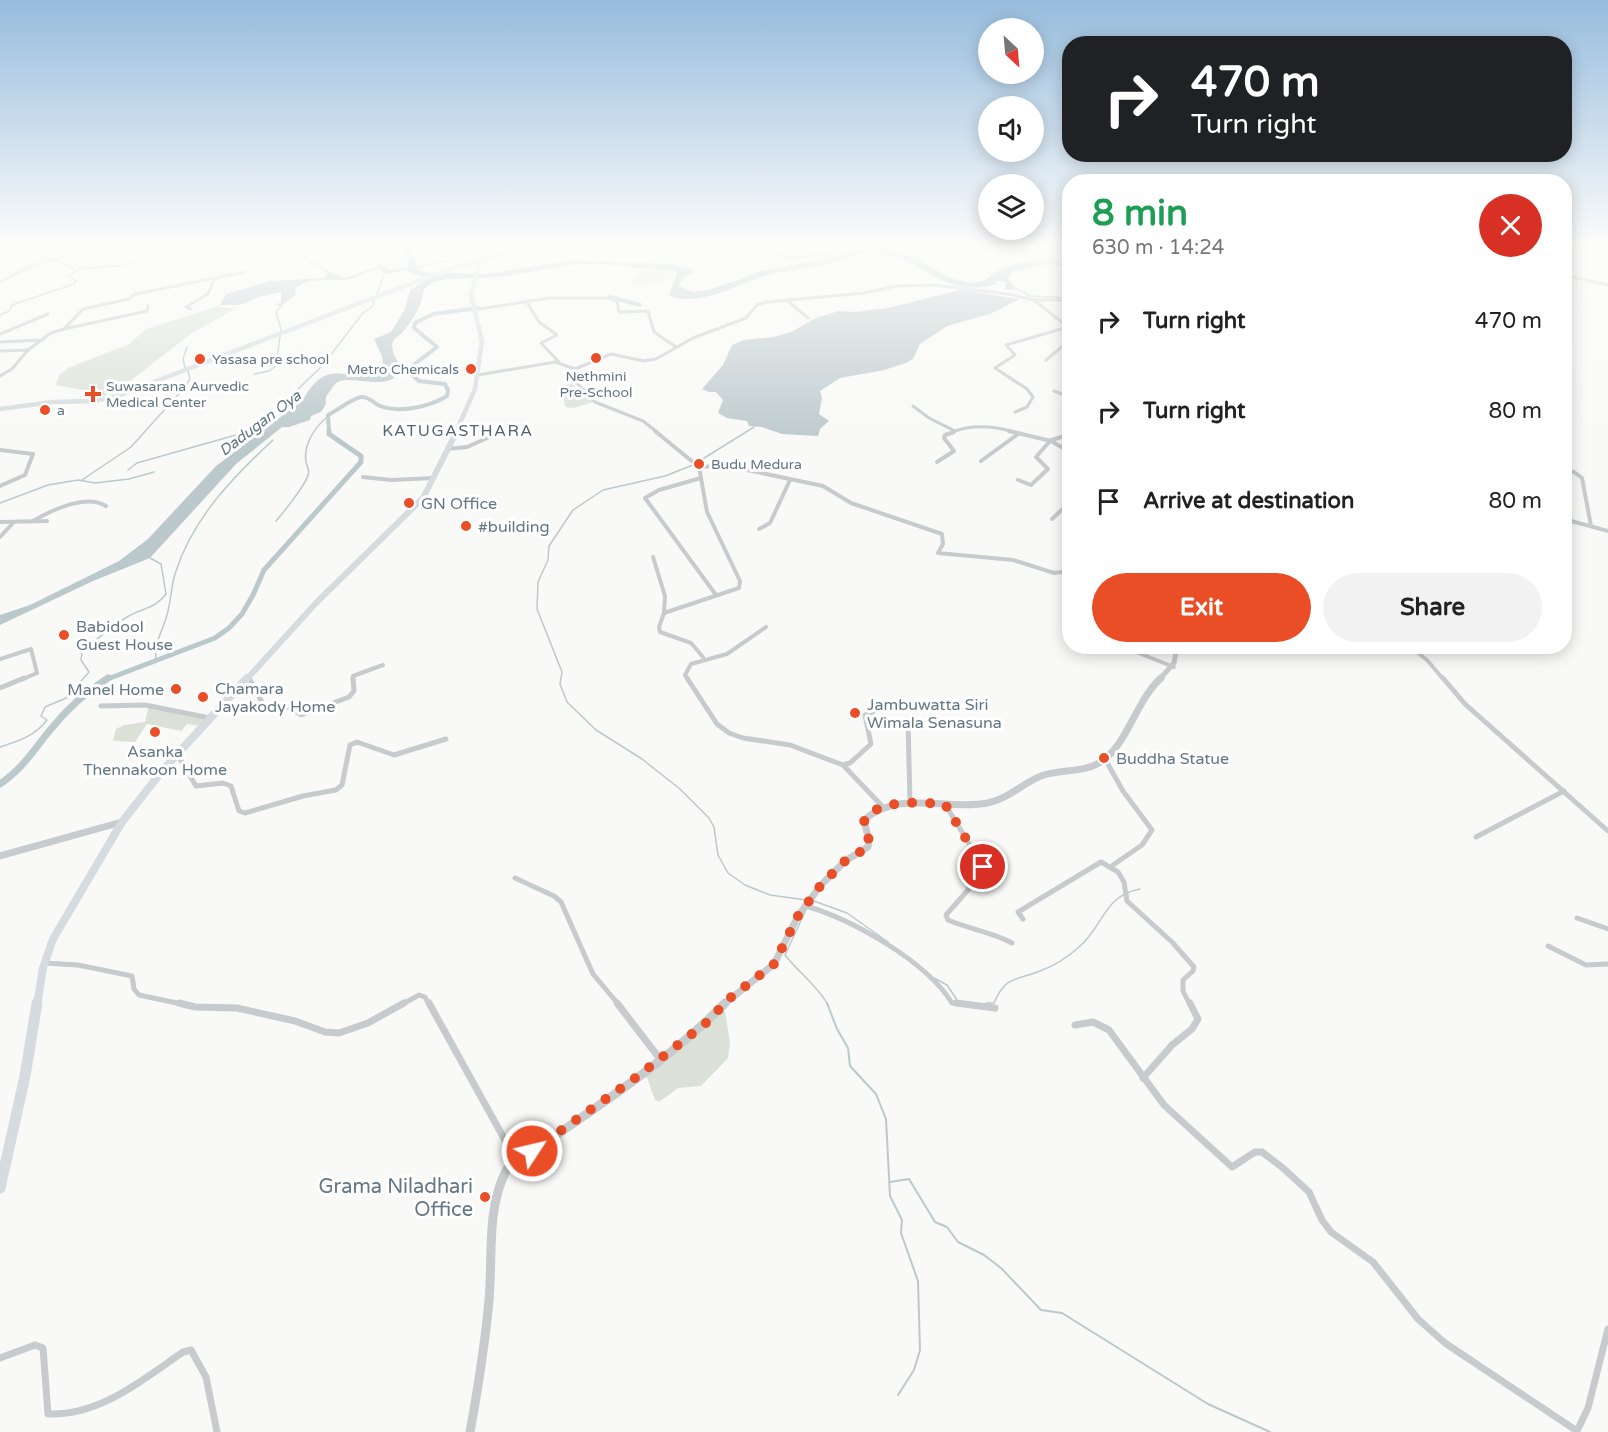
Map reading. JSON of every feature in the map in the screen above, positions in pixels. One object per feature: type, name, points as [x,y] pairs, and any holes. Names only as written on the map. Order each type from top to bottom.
[{"type":"main road","points":[[0,409],[53,402],[105,399],[344,310]]},
{"type":"main road","points":[[0,1188],[25,1076],[44,963],[53,939],[75,898],[122,822],[177,754],[316,603],[423,498],[467,408],[478,375],[482,341],[473,310]]},
{"type":"street","points":[[64,329],[82,310]]},
{"type":"street","points":[[0,376],[12,369],[28,350],[51,333],[147,310]]},
{"type":"street","points":[[532,310],[540,322],[557,335],[541,343],[559,362],[575,369],[611,354],[652,360],[713,329],[746,318],[753,310]]},
{"type":"street","points":[[619,310],[619,312],[648,310],[654,332],[676,347]]},
{"type":"street","points":[[798,310],[808,318]]},
{"type":"street","points":[[1046,310],[1062,322]]},
{"type":"street","points":[[0,334],[48,314]]},
{"type":"street","points":[[1015,412],[1027,407],[1033,398],[1027,389],[994,368],[1015,354],[1006,345],[1062,330]]},
{"type":"street","points":[[0,342],[43,340]]},
{"type":"street","points":[[1046,360],[1062,347]]},
{"type":"street","points":[[0,351],[28,350]]},
{"type":"street","points":[[478,375],[559,362]]},
{"type":"street","points":[[575,369],[572,378],[590,398],[643,421],[699,467],[707,512],[740,581],[739,588],[664,613]]},
{"type":"street","points":[[1054,391],[1062,394]]},
{"type":"street","points":[[913,406],[930,418],[957,431]]},
{"type":"street","points":[[937,462],[954,451],[944,438],[945,435],[967,427],[993,426],[1050,441],[1062,448]]},
{"type":"street","points":[[447,448],[467,447],[503,431]]},
{"type":"street","points":[[981,461],[1017,434]]},
{"type":"street","points":[[1018,480],[1031,485],[1048,469],[1036,457],[1050,441],[1062,437]]},
{"type":"street","points":[[0,450],[33,454],[25,475],[0,486]]},
{"type":"street","points":[[699,467],[719,466],[823,486],[851,502],[942,534],[943,544],[938,553],[1012,560],[1054,573],[1062,572]]},
{"type":"street","points":[[1572,472],[1582,477],[1591,526]]},
{"type":"street","points":[[363,477],[391,480],[434,478]]},
{"type":"street","points":[[701,478],[659,490],[645,498],[716,595]]},
{"type":"street","points":[[759,529],[770,524],[790,480]]},
{"type":"street","points":[[33,521],[62,508],[87,502],[96,501],[106,506]]},
{"type":"street","points":[[1052,519],[1062,510]]},
{"type":"street","points":[[0,522],[47,521]]},
{"type":"street","points":[[1572,521],[1608,531]]},
{"type":"street","points":[[0,537],[14,522]]},
{"type":"street","points":[[653,557],[664,596],[664,613],[659,627],[660,632],[691,643],[703,657]]},
{"type":"street","points":[[766,627],[725,655],[703,657],[688,666],[685,675],[717,724],[729,733],[743,738],[790,744],[843,765],[884,808]]},
{"type":"street","points":[[0,659],[32,649],[37,673],[0,688]]},
{"type":"street","points":[[1141,654],[1174,667]]},
{"type":"street","points":[[470,1432],[489,1300],[497,1196],[502,1175],[660,1059],[706,1023],[730,998],[774,964],[798,916],[832,873],[868,847],[869,841],[864,820],[876,810],[909,802],[990,803],[1048,774],[1072,772],[1106,759],[1150,688],[1174,667],[1177,654]]},
{"type":"street","points":[[1419,654],[1466,704],[1608,831]]},
{"type":"street","points":[[249,678],[264,706],[273,709],[290,707],[301,715],[349,697],[354,691],[352,676],[383,665]]},
{"type":"street","points":[[101,706],[145,705],[210,718]]},
{"type":"street","points":[[843,765],[850,764],[871,744],[865,715],[873,712]]},
{"type":"street","points":[[908,721],[909,802]]},
{"type":"street","points":[[177,754],[196,786],[223,783],[231,786],[239,812],[245,813],[303,796],[336,790],[342,785],[350,745],[353,742],[394,754],[446,739]]},
{"type":"street","points":[[1106,759],[1123,791],[1152,830],[1142,845],[1113,865]]},
{"type":"street","points":[[1476,837],[1564,791]]},
{"type":"street","points":[[945,804],[983,867],[982,874],[946,915],[948,920],[966,928],[997,935],[1012,943]]},
{"type":"street","points":[[0,856],[122,822]]},
{"type":"street","points":[[1023,919],[1018,912],[1075,876],[1101,862],[1113,865],[1127,883],[1127,901],[1172,942],[1194,967],[1193,971],[1183,980],[1183,991],[1198,1019],[1192,1029],[1172,1046],[1143,1078]]},
{"type":"street","points":[[515,878],[554,896],[561,902],[593,974],[660,1059]]},
{"type":"street","points":[[806,906],[836,914],[870,933],[943,987],[952,1003],[995,1008]]},
{"type":"street","points":[[1577,918],[1608,929]]},
{"type":"street","points":[[1548,946],[1586,965],[1608,964]]},
{"type":"street","points":[[44,963],[60,962],[106,969],[132,976],[134,989],[139,995],[195,1007],[237,1008],[295,1021],[325,1032],[350,1031],[419,995],[426,998],[517,1162]]},
{"type":"street","points":[[1076,1025],[1090,1020],[1099,1022],[1109,1030],[1164,1105],[1232,1167],[1255,1152],[1262,1152],[1283,1168],[1309,1192],[1322,1220],[1331,1232],[1373,1262],[1425,1325],[1445,1343],[1577,1431],[1586,1418],[1599,1352],[1608,1329]]},
{"type":"street","points":[[0,1358],[35,1345],[44,1348],[46,1407],[48,1414],[57,1416],[92,1407],[116,1397],[183,1352],[191,1350],[197,1356],[208,1386],[217,1432]]},
{"type":"shaded area","points":[[206,310],[234,310],[192,333],[129,382],[114,387],[109,394],[100,396],[99,389],[83,390],[56,385],[59,375],[68,368],[129,344],[146,329]]},
{"type":"shaded area","points":[[404,310],[418,310],[403,332],[393,342],[392,347],[396,359],[400,363],[394,378],[379,382],[346,380],[335,384],[321,412],[311,416],[310,420],[282,427],[236,464],[150,558],[93,581],[0,625],[0,615],[30,605],[119,561],[148,539],[216,466],[303,400],[322,377],[331,374],[372,376],[384,372],[382,356],[374,339],[391,332]]},
{"type":"shaded area","points":[[872,310],[998,310],[947,326],[920,344],[913,359],[906,363],[884,370],[840,378],[820,391],[822,398],[819,414],[829,421],[820,429],[818,436],[782,434],[762,427],[749,426],[747,421],[727,418],[718,413],[723,400],[716,392],[702,389],[723,365],[732,345],[744,340],[773,337],[791,332],[816,318],[839,311]]},
{"type":"shaded area","points":[[571,383],[593,402],[574,408],[565,407],[562,387]]},
{"type":"shaded area","points":[[149,705],[210,718],[202,726],[187,724],[181,731],[147,724],[135,742],[113,741],[116,729],[124,725],[145,722]]},
{"type":"shaded area","points":[[722,1010],[725,1011],[730,1043],[728,1058],[701,1086],[678,1088],[659,1102],[655,1100],[645,1072]]},
{"type":"waterway","points":[[0,315],[10,310]]},
{"type":"waterway","points":[[254,374],[269,371],[279,363],[277,358],[281,329],[276,312],[278,310]]},
{"type":"waterway","name":"Dadugan Oya","points":[[128,470],[137,463],[243,433],[270,416],[322,366],[368,310]]},
{"type":"waterway","points":[[329,432],[328,415],[357,398],[366,397],[386,408],[404,409],[423,406],[447,396],[448,390],[445,384],[419,381],[407,370],[437,347],[414,328],[415,323],[433,314],[464,310]]},
{"type":"waterway","points":[[185,368],[183,359],[187,347]]},
{"type":"waterway","points":[[82,480],[131,447],[185,387],[190,379],[188,371]]},
{"type":"waterway","points":[[276,521],[306,479],[309,472],[306,462],[308,443],[314,431],[327,417]]},
{"type":"waterway","points":[[754,427],[693,465],[665,476],[603,490],[573,510],[549,546],[548,560],[538,582],[537,609],[562,672],[560,684],[567,702],[596,730],[642,759],[680,789],[709,818],[714,827],[718,855],[728,873],[745,885],[770,895],[806,900]]},
{"type":"waterway","points":[[106,680],[215,638],[229,628],[242,614],[264,570],[361,462],[361,456],[329,432]]},
{"type":"waterway","points":[[156,659],[156,647],[167,615],[175,574],[192,535],[228,485],[273,440]]},
{"type":"waterway","points":[[0,503],[48,485],[78,480],[95,483],[129,479],[154,472]]},
{"type":"waterway","points":[[0,747],[20,740],[37,730],[47,720],[41,716],[45,707],[66,698],[89,672],[81,660],[82,652],[115,625],[153,605],[166,594],[161,564],[150,558]]},
{"type":"waterway","points":[[0,784],[22,765],[70,708],[106,680]]},
{"type":"waterway","points":[[986,1003],[994,1003],[998,994],[1012,980],[1045,969],[1070,954],[1087,939],[1118,898],[1140,889]]},
{"type":"waterway","points":[[814,901],[847,913],[888,942]]},
{"type":"waterway","points":[[805,912],[785,955],[827,1004]]},
{"type":"waterway","points":[[934,978],[947,985],[957,1000]]},
{"type":"waterway","points":[[827,1004],[837,1029],[848,1048],[850,1066],[876,1094],[886,1119],[890,1196],[902,1220],[901,1233],[918,1281],[920,1350],[914,1370],[898,1395]]},
{"type":"waterway","points":[[890,1182],[909,1179],[935,1222],[947,1227],[958,1242],[984,1255],[1001,1268],[1041,1310],[1062,1313],[1208,1404],[1270,1432]]},
{"type":"place","name":"Nethmini Pre-School","points":[[596,358]]},
{"type":"place","name":"Yasasa pre school","points":[[200,359]]},
{"type":"place","name":"Metro Chemicals","points":[[471,369]]},
{"type":"place","name":"Suwasarana Aurvedic Medical Center","points":[[93,394]]},
{"type":"place","name":"a","points":[[45,410]]},
{"type":"place","name":"Budu Medura","points":[[699,464]]},
{"type":"place","name":"GN Office","points":[[409,503]]},
{"type":"place","name":"#building","points":[[466,526]]},
{"type":"place","name":"Babidool Guest House","points":[[64,635]]},
{"type":"place","name":"Manel Home","points":[[176,689]]},
{"type":"place","name":"Chamara Jayakody Home","points":[[203,697]]},
{"type":"place","name":"Jambuwatta Siri Wimala Senasuna","points":[[855,713]]},
{"type":"place","name":"Asanka Thennakoon Home","points":[[155,732]]},
{"type":"place","name":"Buddha Statue","points":[[1104,758]]},
{"type":"place","name":"Grama Niladhari Office","points":[[485,1197]]},
{"type":"district","name":"KATUGASTHARA","points":[[458,430]]},
{"type":"route","points":[[532,1151],[634,1079],[706,1023],[730,998],[774,964],[798,916],[821,885],[845,861],[868,847],[869,841],[864,820],[869,814],[876,810],[911,802],[945,804],[945,808],[983,867]]}]
